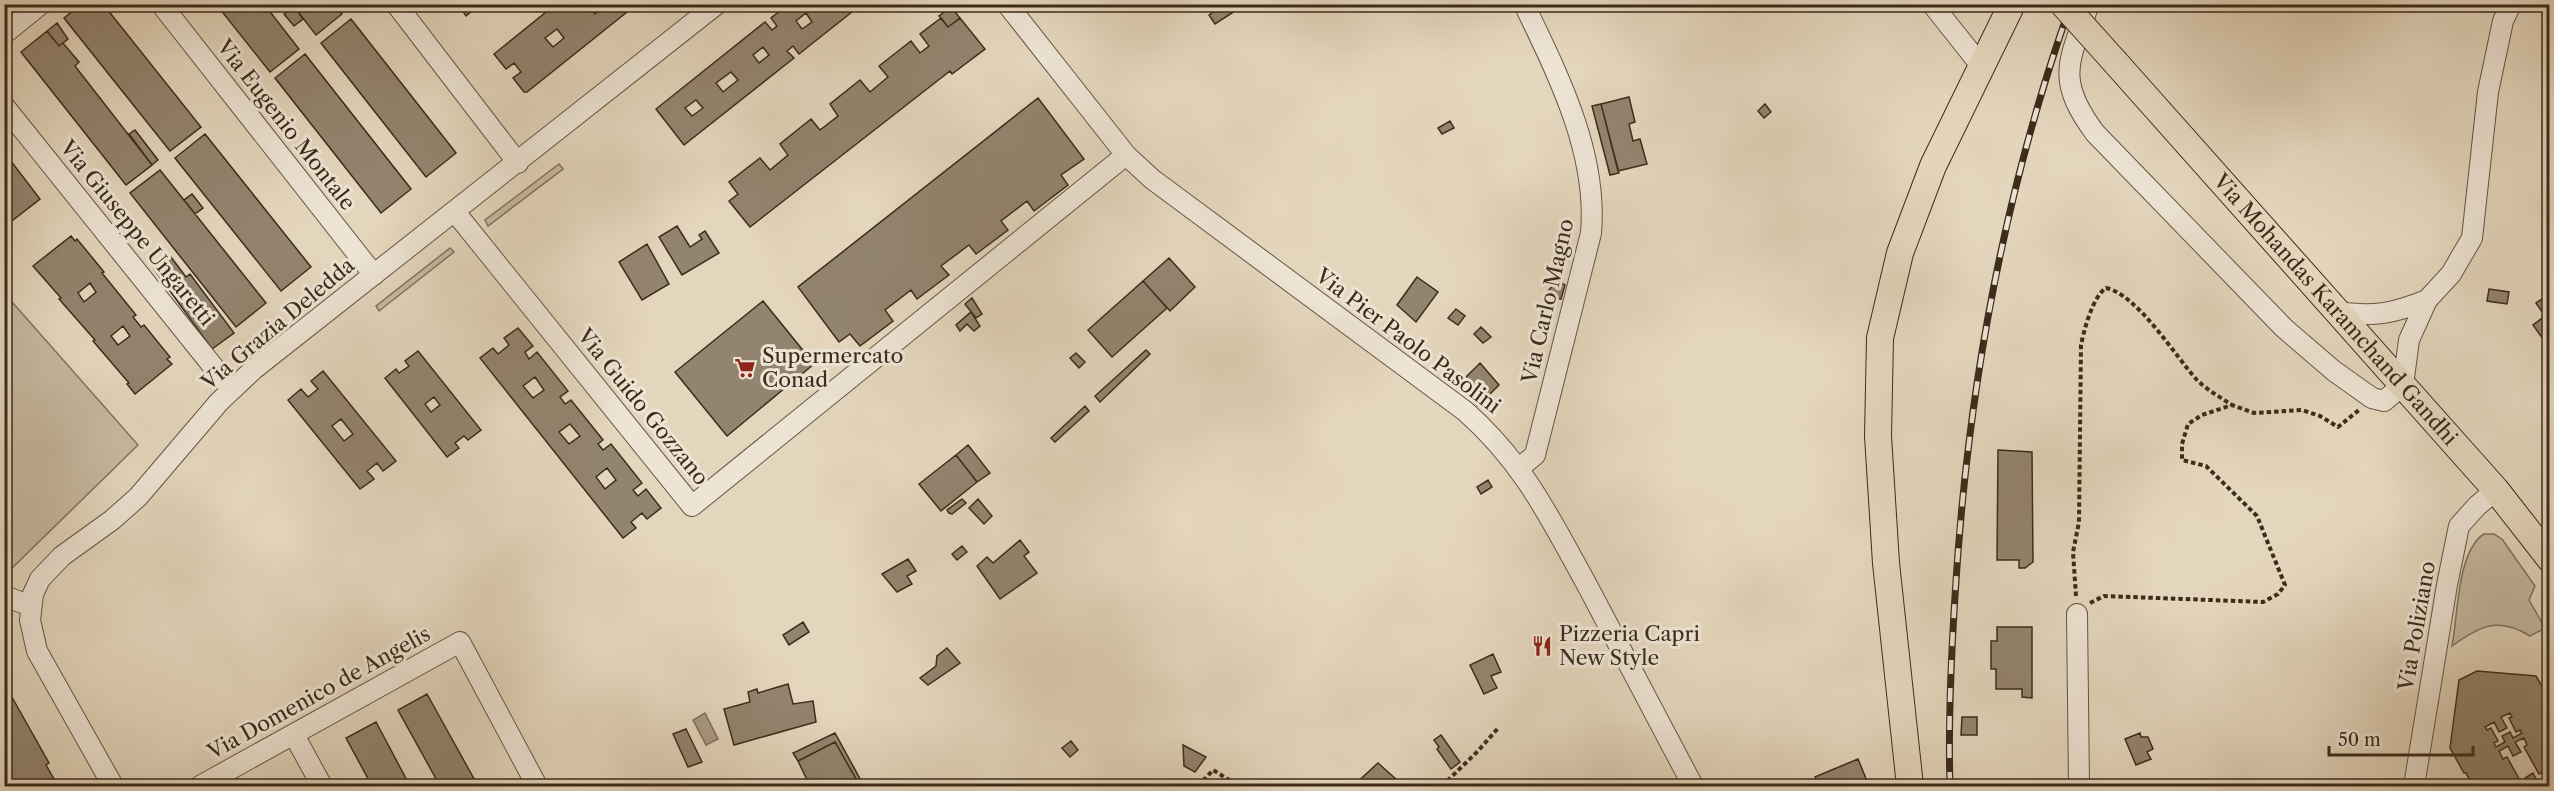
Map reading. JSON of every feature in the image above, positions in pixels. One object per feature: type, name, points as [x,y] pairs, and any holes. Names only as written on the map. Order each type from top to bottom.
[{"type":"main road","points":[[1910,786],[1884,529],[1878,436],[1880,338],[1900,253],[1933,166],[2012,4]]},
{"type":"main road","name":"Via Mohandas Karamchand Gandhi","points":[[2062,4],[2496,490],[2550,559]]},
{"type":"street","points":[[4,34],[41,4]]},
{"type":"street","name":"Via Eugenio Montale","points":[[161,4],[374,275]]},
{"type":"street","points":[[396,4],[518,163]]},
{"type":"street","name":"Via Grazia Deledda","points":[[113,786],[37,651],[31,634],[31,606],[33,594],[40,579],[62,556],[112,520],[138,497],[219,402],[254,369],[717,4]]},
{"type":"street","name":"Via Pier Paolo Pasolini","points":[[1007,4],[1126,155],[1152,179],[1465,411],[1489,432],[1519,468],[1555,526],[1642,686],[1693,786]]},
{"type":"street","name":"Via Carlo Magno","points":[[1519,468],[1535,455],[1591,233],[1593,213],[1592,193],[1572,113],[1549,56],[1524,4]]},
{"type":"street","points":[[1932,4],[1982,67]]},
{"type":"street","points":[[2089,4],[2069,65],[2069,86],[2078,111],[2095,133],[2284,328],[2334,371],[2372,398],[2385,401],[2403,385],[2409,340],[2427,300],[2451,274],[2472,238],[2488,92],[2502,21],[2511,4]]},
{"type":"street","name":"Via Giuseppe Ungaretti","points":[[4,105],[232,390]]},
{"type":"street","name":"Via Guido Gozzano","points":[[455,212],[692,506],[1126,155]]},
{"type":"street","points":[[2336,312],[2365,316],[2399,311],[2427,300]]},
{"type":"street","name":"Via Poliziano","points":[[2414,786],[2459,526],[2496,490]]},
{"type":"street","points":[[4,596],[31,606]]},
{"type":"street","points":[[2077,619],[2079,786]]},
{"type":"street","name":"Via Domenico de Angelis","points":[[200,786],[460,642],[537,786]]},
{"type":"street","points":[[294,735],[322,786]]},
{"type":"path","points":[[2077,619],[2073,552],[2079,522],[2081,345],[2084,329],[2100,292],[2106,288],[2115,290],[2133,304],[2178,353],[2198,380],[2232,405],[2254,412],[2302,410],[2320,416],[2338,427],[2372,398]]},
{"type":"path","points":[[2077,619],[2089,603],[2104,596],[2263,602],[2278,594],[2285,585],[2258,516],[2206,466],[2182,460],[2182,444],[2188,424],[2202,415],[2232,405]]},
{"type":"path","points":[[1442,786],[1499,727]]},
{"type":"path","points":[[1198,786],[1213,770],[1239,786]]},
{"type":"shaded area","points":[[559,164],[563,169],[488,226],[485,220]]},
{"type":"shaded area","points":[[450,248],[454,252],[379,311],[376,306]]},
{"type":"shaded area","points":[[5,294],[138,445],[4,575]]},
{"type":"shaded area","points":[[2484,534],[2494,534],[2502,539],[2535,586],[2529,600],[2545,628],[2530,636],[2508,626],[2490,626],[2472,633],[2452,646],[2460,585],[2468,554],[2475,542]]},
{"type":"shaded area","points":[[705,713],[718,739],[706,745],[693,720]]},
{"type":"building","points":[[81,4],[103,4],[201,127],[170,151],[64,18]]},
{"type":"building","points":[[216,4],[264,4],[299,49],[270,72]]},
{"type":"building","points":[[292,4],[334,4],[342,14],[316,35]]},
{"type":"building","points":[[458,4],[480,4],[466,16]]},
{"type":"building","points":[[556,4],[588,4],[595,14],[607,4],[637,4],[527,92],[524,92],[513,78],[521,72],[514,63],[506,69],[494,54]],"holes":[[[557,29],[564,38],[553,47],[545,38]]]},
{"type":"building","points":[[789,4],[862,4],[799,54],[793,46],[787,51],[794,58],[684,145],[656,109],[765,22],[772,30],[777,26],[771,18]],"holes":[[[806,13],[812,22],[802,29],[796,21]],[[763,47],[769,55],[759,63],[753,55]],[[731,72],[738,80],[723,92],[716,83]],[[696,100],[703,108],[692,116],[685,108]]]},
{"type":"building","points":[[1211,4],[1231,4],[1235,11],[1215,24],[1209,15],[1215,11]]},
{"type":"building","points":[[294,6],[303,19],[294,26],[284,14]]},
{"type":"building","points":[[951,7],[960,18],[948,27],[939,16]]},
{"type":"building","points":[[941,18],[948,27],[960,18],[985,49],[952,74],[950,71],[750,227],[729,201],[738,194],[729,182],[760,158],[770,170],[788,155],[780,144],[811,119],[820,130],[838,116],[830,104],[860,80],[870,92],[888,77],[879,66],[911,41],[920,53],[929,46],[920,34]]},
{"type":"building","points":[[351,19],[456,153],[426,177],[321,43]]},
{"type":"building","points":[[57,23],[68,39],[59,46],[47,31]]},
{"type":"building","points":[[47,31],[59,46],[63,43],[79,62],[75,66],[152,165],[126,185],[21,52]]},
{"type":"building","points":[[305,54],[411,189],[381,213],[275,78]]},
{"type":"building","points":[[1629,97],[1635,122],[1629,124],[1633,141],[1640,139],[1647,164],[1618,171],[1601,104]]},
{"type":"building","points":[[1038,98],[1084,159],[1061,175],[1068,185],[1034,211],[1027,201],[1001,221],[1008,230],[976,254],[969,245],[941,266],[949,275],[917,299],[911,290],[885,310],[893,321],[860,346],[850,334],[839,342],[798,287]]},
{"type":"building","points":[[1601,104],[1619,173],[1610,175],[1592,106]]},
{"type":"building","points":[[1765,104],[1771,112],[1764,118],[1758,111]]},
{"type":"building","points":[[1450,121],[1454,128],[1442,134],[1438,128]]},
{"type":"building","points":[[135,130],[158,160],[152,165],[129,134]]},
{"type":"building","points":[[205,134],[311,267],[281,291],[175,158]]},
{"type":"building","points":[[7,156],[40,199],[4,227],[4,158]]},
{"type":"building","points":[[160,170],[266,303],[236,327],[130,193]]},
{"type":"building","points":[[192,194],[203,208],[195,214],[184,200]]},
{"type":"building","points":[[677,226],[690,247],[702,239],[699,235],[705,231],[719,253],[682,275],[659,237]]},
{"type":"building","points":[[71,236],[75,241],[77,239],[136,315],[133,317],[141,327],[144,325],[170,357],[167,359],[172,364],[135,394],[127,384],[129,383],[93,341],[95,340],[33,266]],"holes":[[[90,283],[96,292],[84,302],[78,293]],[[123,326],[130,336],[118,345],[111,336]]]},
{"type":"building","points":[[647,244],[669,284],[642,300],[619,262]]},
{"type":"building","points":[[171,257],[186,277],[190,274],[234,333],[212,349],[154,269]]},
{"type":"building","points":[[1169,258],[1195,287],[1170,311],[1143,281]]},
{"type":"building","points":[[1417,277],[1438,292],[1416,322],[1397,305]]},
{"type":"building","points":[[1143,281],[1167,308],[1112,357],[1088,330]]},
{"type":"building","points":[[1557,281],[1565,285],[1561,299],[1553,297],[1548,291]]},
{"type":"building","points":[[2489,289],[2509,292],[2507,304],[2487,301]]},
{"type":"building","points":[[2545,297],[2550,303],[2550,338],[2545,342],[2533,325],[2545,316],[2536,303]]},
{"type":"building","points":[[972,298],[982,314],[976,318],[965,304]]},
{"type":"building","name":"Supermercato Conad","points":[[763,301],[814,364],[727,436],[675,372]]},
{"type":"building","points":[[1456,309],[1465,316],[1458,325],[1448,318]]},
{"type":"building","points":[[971,312],[980,326],[974,331],[967,324],[960,331],[956,325]]},
{"type":"building","points":[[1481,327],[1491,337],[1483,343],[1474,334]]},
{"type":"building","points":[[518,328],[533,346],[525,352],[529,359],[537,352],[568,391],[560,397],[565,404],[571,400],[603,440],[598,444],[603,450],[611,444],[642,483],[633,490],[638,496],[646,489],[661,508],[647,519],[642,513],[631,522],[636,528],[623,538],[480,358],[493,348],[498,354],[509,345],[504,338]],"holes":[[[535,377],[544,390],[533,398],[523,386]],[[570,424],[580,436],[569,444],[559,432]],[[607,468],[616,480],[605,489],[596,477]]]},
{"type":"building","points":[[1146,350],[1150,354],[1100,402],[1095,396]]},
{"type":"building","points":[[418,351],[481,430],[468,440],[464,436],[455,443],[459,448],[447,457],[385,378],[396,369],[399,373],[409,366],[405,361]],"holes":[[[434,397],[440,405],[431,412],[425,404]]]},
{"type":"building","points":[[1076,353],[1085,362],[1079,368],[1070,358]]},
{"type":"building","points":[[1480,363],[1499,385],[1478,406],[1457,386]]},
{"type":"building","points":[[323,371],[396,461],[383,471],[377,463],[367,471],[374,479],[360,489],[288,400],[301,389],[308,397],[318,389],[311,381]],"holes":[[[341,419],[353,434],[344,441],[332,426]]]},
{"type":"building","points":[[1085,406],[1089,411],[1055,442],[1051,438]]},
{"type":"building","points":[[968,445],[990,473],[977,482],[956,455]]},
{"type":"building","points":[[1998,450],[2032,452],[2033,562],[2025,568],[2019,568],[2019,560],[1997,560]]},
{"type":"building","points":[[956,455],[977,482],[941,511],[919,484]]},
{"type":"building","points":[[1488,480],[1492,487],[1481,494],[1477,487]]},
{"type":"building","points":[[962,499],[966,503],[952,514],[949,513],[947,510]]},
{"type":"building","points":[[978,499],[992,516],[984,524],[969,508]]},
{"type":"building","points":[[1020,540],[1029,552],[1024,556],[1037,573],[1000,599],[977,566],[987,557],[993,563]]},
{"type":"building","points":[[962,546],[967,552],[957,560],[952,554]]},
{"type":"building","points":[[908,559],[916,571],[907,576],[912,584],[897,592],[882,574]]},
{"type":"building","points":[[803,622],[809,632],[789,645],[783,635]]},
{"type":"building","points":[[1997,627],[2032,627],[2032,698],[2022,697],[2022,689],[1996,689],[1996,669],[1991,669],[1991,641],[1997,641]]},
{"type":"building","points":[[947,648],[960,663],[928,685],[920,678],[936,666],[937,656]]},
{"type":"building","points":[[1493,654],[1501,672],[1491,676],[1497,688],[1484,694],[1470,665]]},
{"type":"building","points":[[2477,671],[2536,676],[2550,700],[2550,785],[2530,786],[2525,778],[2533,773],[2539,784],[2547,780],[2543,772],[2539,774],[2524,747],[2527,745],[2524,738],[2515,742],[2521,752],[2513,756],[2508,746],[2499,751],[2503,759],[2507,757],[2522,784],[2519,786],[2473,786],[2450,748],[2459,680]],"holes":[[[2510,713],[2512,717],[2509,718],[2516,732],[2520,730],[2522,733],[2513,738],[2510,732],[2502,736],[2505,742],[2496,747],[2494,743],[2498,741],[2491,728],[2487,730],[2485,727],[2494,722],[2499,732],[2507,728],[2501,717]]]},
{"type":"building","points":[[4,683],[49,763],[46,765],[58,786],[20,786],[17,781],[14,782],[4,764]]},
{"type":"building","points":[[788,684],[793,704],[813,701],[816,722],[734,745],[724,709],[750,702],[748,692],[757,689],[758,693]]},
{"type":"building","points":[[427,694],[478,786],[440,786],[398,710]]},
{"type":"building","points":[[1962,717],[1977,717],[1977,735],[1961,735]]},
{"type":"building","points":[[376,722],[410,786],[372,786],[346,738]]},
{"type":"building","points":[[686,729],[702,762],[688,767],[673,734]]},
{"type":"building","points":[[835,733],[864,786],[860,786],[835,742],[798,761],[793,753]]},
{"type":"building","points":[[2140,733],[2141,737],[2148,737],[2153,749],[2147,752],[2151,759],[2136,765],[2125,739]]},
{"type":"building","points":[[1441,735],[1460,762],[1451,769],[1437,749],[1439,747],[1434,740]]},
{"type":"building","points":[[1071,741],[1078,750],[1070,757],[1062,748]]},
{"type":"building","points":[[835,742],[860,786],[810,786],[798,761]]},
{"type":"building","points":[[1183,745],[1206,757],[1195,772],[1184,766]]},
{"type":"building","points":[[1858,759],[1869,786],[1819,786],[1815,777]]},
{"type":"building","points":[[1378,763],[1397,780],[1391,786],[1353,786]]},
{"type":"building","points":[[2090,782],[2208,783],[2208,786],[2090,786]]},
{"type":"building","points":[[2024,783],[2055,784],[2055,786],[2024,786]]},
{"type":"railway","points":[[1950,786],[1950,691],[1955,596],[1961,521],[1979,371],[1992,296],[2026,149],[2071,4]]},
{"type":"place","name":"Supermercato Conad","points":[[745,368]]},
{"type":"place","name":"Pizzeria Capri New Style","points":[[1542,646]]}]
